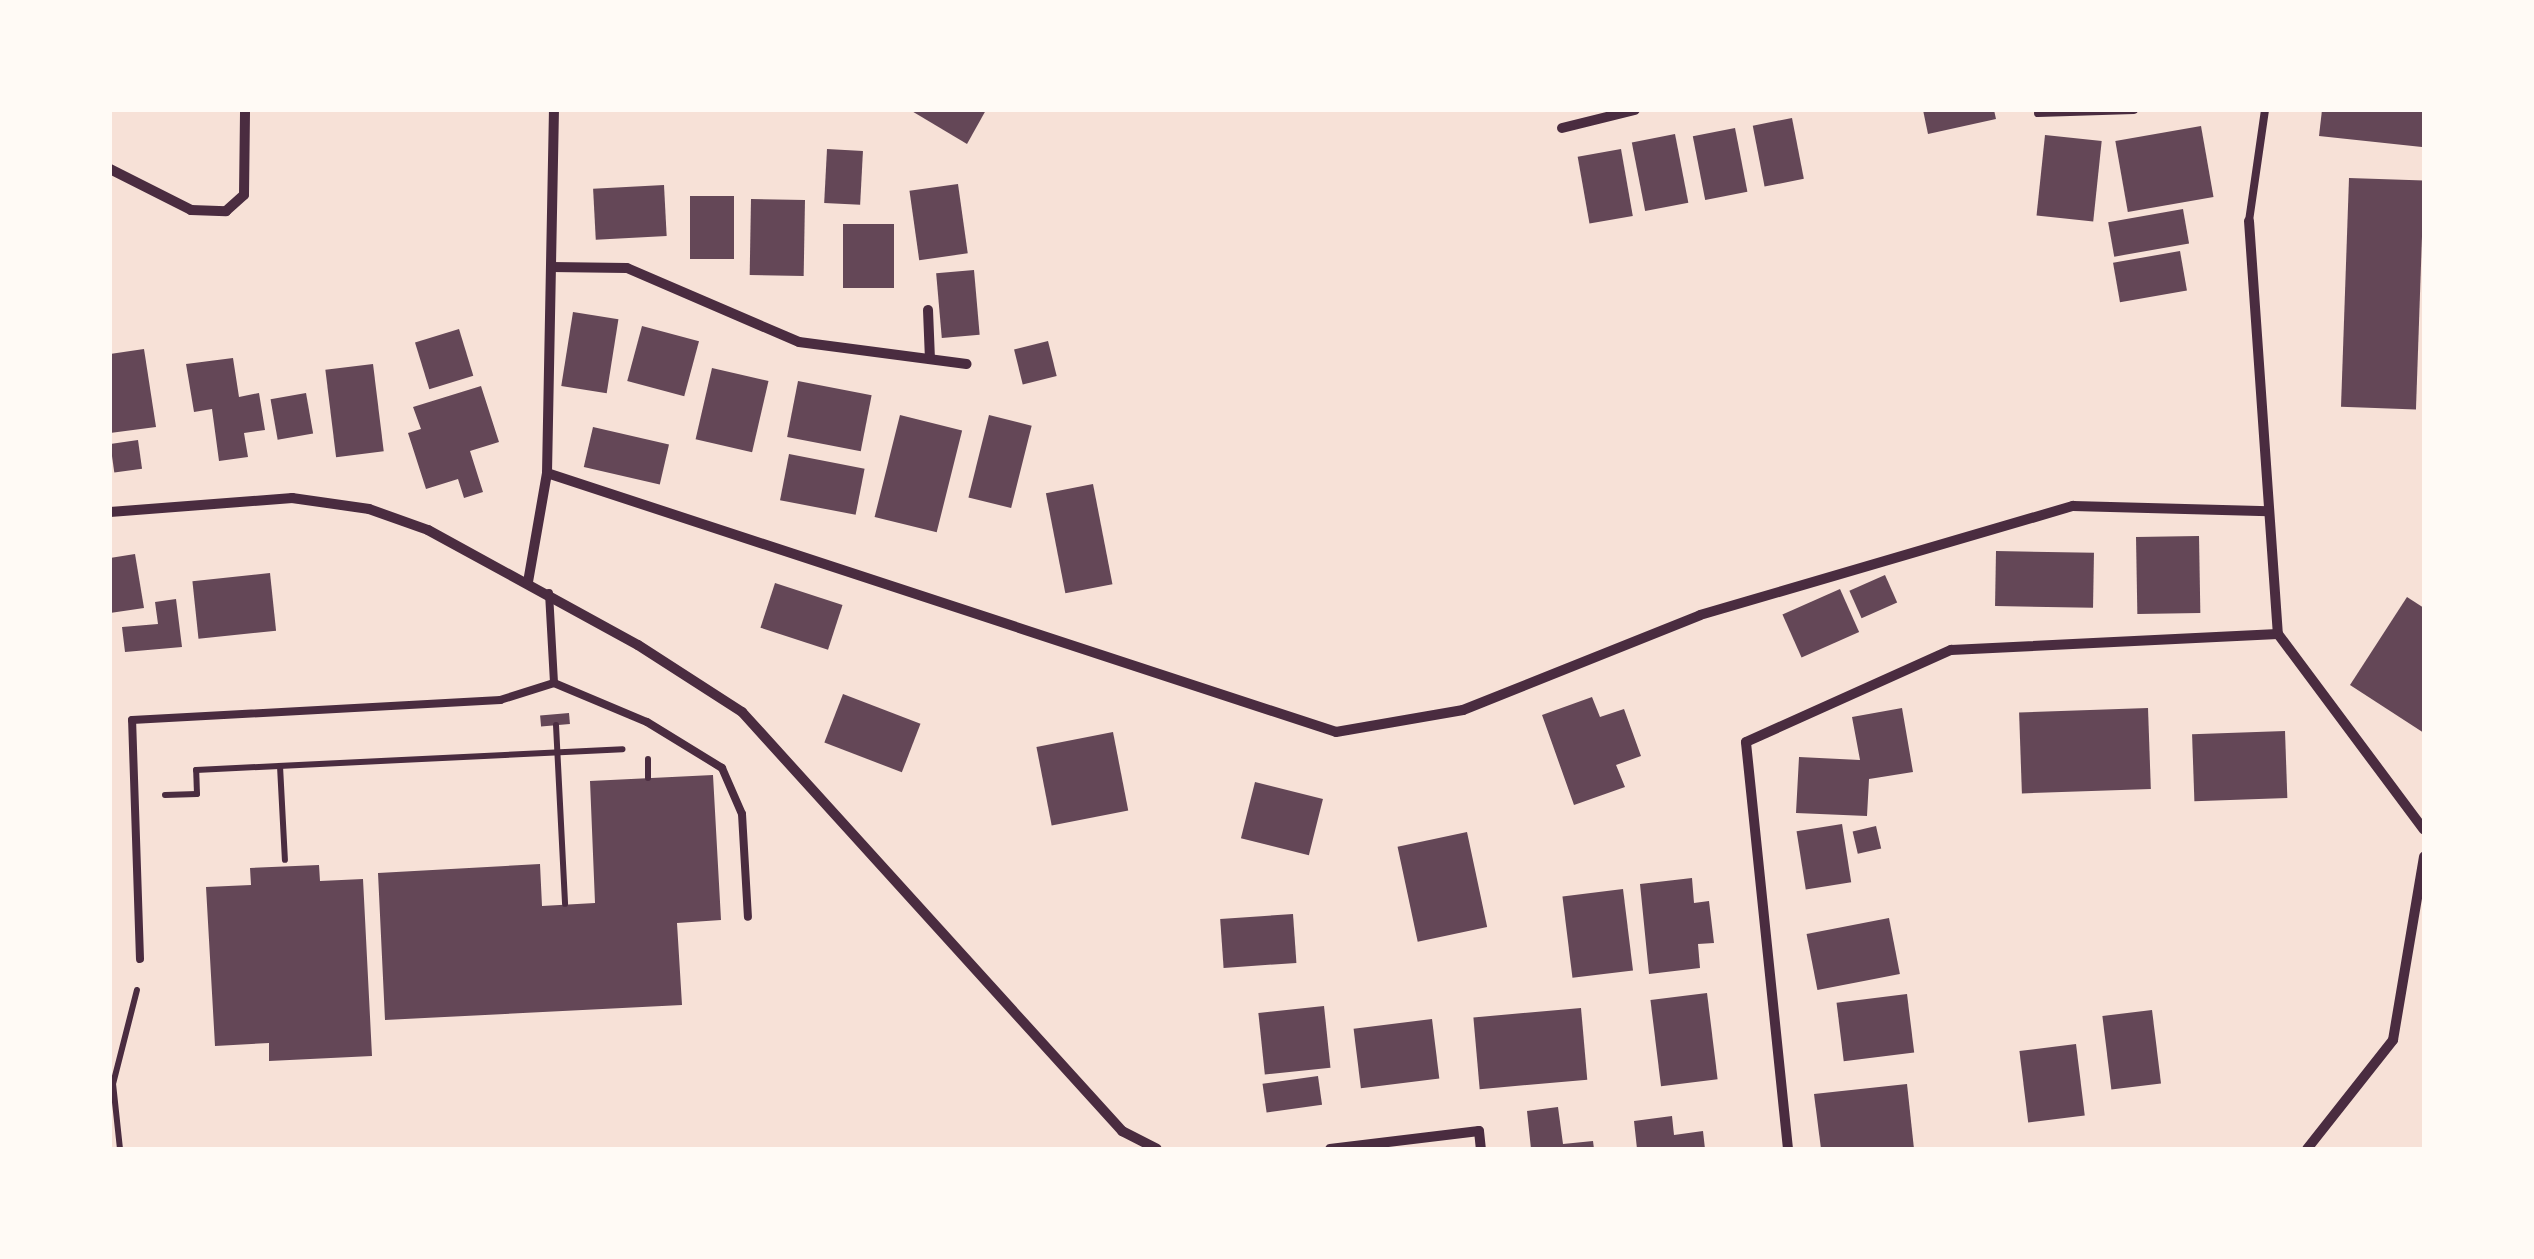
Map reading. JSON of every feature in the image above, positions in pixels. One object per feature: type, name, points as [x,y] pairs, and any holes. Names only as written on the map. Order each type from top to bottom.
[{"type":"street","points":[[110,169],[190,210],[226,211],[244,195],[246,110]]},
{"type":"street","points":[[528,582],[547,473],[554,110]]},
{"type":"street","points":[[1562,128],[1636,110]]},
{"type":"street","points":[[2249,220],[2278,634],[2424,830]]},
{"type":"street","points":[[551,266],[627,268],[799,342],[967,364]]},
{"type":"street","points":[[928,310],[930,359]]},
{"type":"street","points":[[547,473],[1336,732],[1463,710],[1700,615],[2072,506],[2269,511]]},
{"type":"street","points":[[110,512],[292,498],[369,510],[549,594],[742,712],[1122,1131],[1157,1149]]},
{"type":"street","points":[[1788,1149],[1746,742],[1951,650],[2278,634]]},
{"type":"street","points":[[2306,1149],[2393,1040],[2424,857]]},
{"type":"street","points":[[1330,1149],[1479,1130],[1481,1149]]},
{"type":"lane","points":[[2038,113],[2134,110]]},
{"type":"lane","points":[[2249,220],[2265,110]]},
{"type":"lane","points":[[549,594],[554,683]]},
{"type":"lane","points":[[140,958],[132,720],[500,700],[554,683],[647,722],[722,768],[742,814],[748,917]]},
{"type":"path","points":[[556,725],[565,904]]},
{"type":"path","points":[[648,747],[648,778]]},
{"type":"path","points":[[174,795],[197,794],[196,770],[629,748]]},
{"type":"path","points":[[280,766],[285,860]]},
{"type":"path","points":[[120,1149],[113,1084],[140,958]]},
{"type":"building","points":[[910,110],[986,110],[967,144]]},
{"type":"building","points":[[1923,110],[1994,110],[1996,119],[1928,134]]},
{"type":"building","points":[[2322,110],[2424,110],[2422,147],[2319,136]]},
{"type":"building","points":[[1792,118],[1804,179],[1765,186],[1753,126]]},
{"type":"building","points":[[2201,126],[2214,197],[2128,212],[2115,141]]},
{"type":"building","points":[[1735,128],[1747,192],[1705,200],[1693,136]]},
{"type":"building","points":[[1675,134],[1688,203],[1645,211],[1632,142]]},
{"type":"building","points":[[2045,135],[2102,141],[2093,222],[2037,216]]},
{"type":"building","points":[[827,149],[863,151],[860,205],[824,203]]},
{"type":"building","points":[[1621,149],[1633,216],[1589,224],[1578,157]]},
{"type":"building","points":[[2349,178],[2424,181],[2416,409],[2341,407]]},
{"type":"building","points":[[958,184],[968,253],[919,260],[909,191]]},
{"type":"building","points":[[664,185],[667,236],[596,240],[593,189]]},
{"type":"building","points":[[690,196],[734,196],[734,259],[690,259]]},
{"type":"building","points":[[751,199],[805,200],[804,276],[750,275]]},
{"type":"building","points":[[2183,209],[2189,243],[2114,257],[2108,222]]},
{"type":"building","points":[[843,224],[894,224],[894,288],[843,288]]},
{"type":"building","points":[[2180,251],[2187,290],[2120,302],[2113,263]]},
{"type":"building","points":[[974,270],[980,335],[942,338],[936,273]]},
{"type":"building","points":[[573,312],[618,319],[607,393],[561,386]]},
{"type":"building","points":[[642,326],[699,341],[684,396],[627,381]]},
{"type":"building","points":[[459,329],[473,376],[429,389],[415,342]]},
{"type":"building","points":[[1048,341],[1057,376],[1023,384],[1014,349]]},
{"type":"building","points":[[144,349],[156,427],[110,433],[110,354]]},
{"type":"building","points":[[233,358],[239,397],[259,393],[265,430],[244,433],[248,457],[219,461],[212,409],[194,412],[186,364]]},
{"type":"building","points":[[373,364],[384,451],[336,457],[325,370]]},
{"type":"building","points":[[712,368],[769,381],[752,452],[696,439]]},
{"type":"building","points":[[798,381],[872,395],[861,451],[787,437]]},
{"type":"building","points":[[481,386],[499,442],[470,451],[483,492],[464,498],[458,479],[426,489],[408,433],[421,429],[413,407]]},
{"type":"building","points":[[306,393],[313,433],[278,440],[271,399]]},
{"type":"building","points":[[900,415],[962,430],[937,532],[875,517]]},
{"type":"building","points":[[989,415],[1032,426],[1011,508],[968,497]]},
{"type":"building","points":[[593,427],[669,445],[660,484],[584,467]]},
{"type":"building","points":[[138,440],[142,469],[114,473],[110,444]]},
{"type":"building","points":[[789,454],[865,469],[856,515],[780,500]]},
{"type":"building","points":[[1093,484],[1112,584],[1065,593],[1046,493]]},
{"type":"building","points":[[2199,536],[2200,613],[2137,614],[2136,537]]},
{"type":"building","points":[[1996,551],[2094,553],[2093,608],[1995,606]]},
{"type":"building","points":[[135,554],[144,608],[110,613],[110,558]]},
{"type":"building","points":[[270,573],[276,631],[198,639],[192,581]]},
{"type":"building","points":[[1885,575],[1897,602],[1862,618],[1849,591]]},
{"type":"building","points":[[775,583],[843,605],[828,650],[760,628]]},
{"type":"building","points":[[1840,589],[1859,632],[1802,658],[1782,615]]},
{"type":"building","points":[[2407,597],[2424,608],[2424,733],[2350,685]]},
{"type":"building","points":[[176,599],[182,647],[125,652],[122,627],[158,624],[155,602]]},
{"type":"building","points":[[843,694],[920,724],[902,772],[824,743]]},
{"type":"building","points":[[1592,697],[1600,717],[1624,709],[1641,756],[1616,765],[1625,787],[1574,805],[1542,715]]},
{"type":"building","points":[[1902,708],[1913,772],[1869,779],[1867,816],[1796,813],[1799,757],[1860,760],[1852,717]]},
{"type":"building","points":[[2148,708],[2151,789],[2022,793],[2019,713]]},
{"type":"building","points":[[569,713],[570,724],[541,726],[540,716]]},
{"type":"building","points":[[2285,731],[2287,798],[2194,801],[2192,734]]},
{"type":"building","points":[[1113,732],[1128,811],[1052,825],[1036,747]]},
{"type":"building","points":[[713,775],[721,920],[677,923],[682,1005],[385,1020],[378,873],[540,864],[542,906],[595,903],[590,781]]},
{"type":"building","points":[[1255,782],[1323,799],[1309,855],[1241,838]]},
{"type":"building","points":[[1842,824],[1851,882],[1806,889],[1797,831]]},
{"type":"building","points":[[1876,826],[1881,848],[1858,854],[1853,831]]},
{"type":"building","points":[[1467,832],[1487,927],[1418,942],[1398,847]]},
{"type":"building","points":[[319,865],[320,881],[363,879],[372,1056],[269,1061],[269,1043],[215,1046],[206,887],[251,885],[250,868]]},
{"type":"building","points":[[1692,878],[1694,903],[1709,901],[1714,943],[1698,944],[1700,968],[1649,974],[1640,884]]},
{"type":"building","points":[[1623,889],[1633,970],[1572,978],[1562,896]]},
{"type":"building","points":[[1293,914],[1296,963],[1224,968],[1220,919]]},
{"type":"building","points":[[1889,918],[1900,974],[1817,990],[1807,934]]},
{"type":"building","points":[[1707,993],[1718,1079],[1661,1086],[1650,1000]]},
{"type":"building","points":[[1907,994],[1914,1053],[1844,1061],[1837,1003]]},
{"type":"building","points":[[1324,1006],[1330,1068],[1265,1075],[1258,1013]]},
{"type":"building","points":[[1581,1008],[1587,1080],[1480,1089],[1473,1017]]},
{"type":"building","points":[[2152,1010],[2161,1083],[2111,1090],[2102,1016]]},
{"type":"building","points":[[1432,1019],[1439,1079],[1361,1088],[1354,1029]]},
{"type":"building","points":[[2076,1044],[2085,1115],[2028,1122],[2019,1051]]},
{"type":"building","points":[[1318,1076],[1322,1105],[1267,1113],[1263,1084]]},
{"type":"building","points":[[1907,1084],[1914,1149],[1821,1149],[1814,1094]]},
{"type":"building","points":[[1558,1107],[1563,1144],[1593,1141],[1594,1149],[1531,1149],[1527,1111]]},
{"type":"building","points":[[1672,1116],[1674,1135],[1703,1131],[1705,1149],[1637,1149],[1634,1121]]}]
